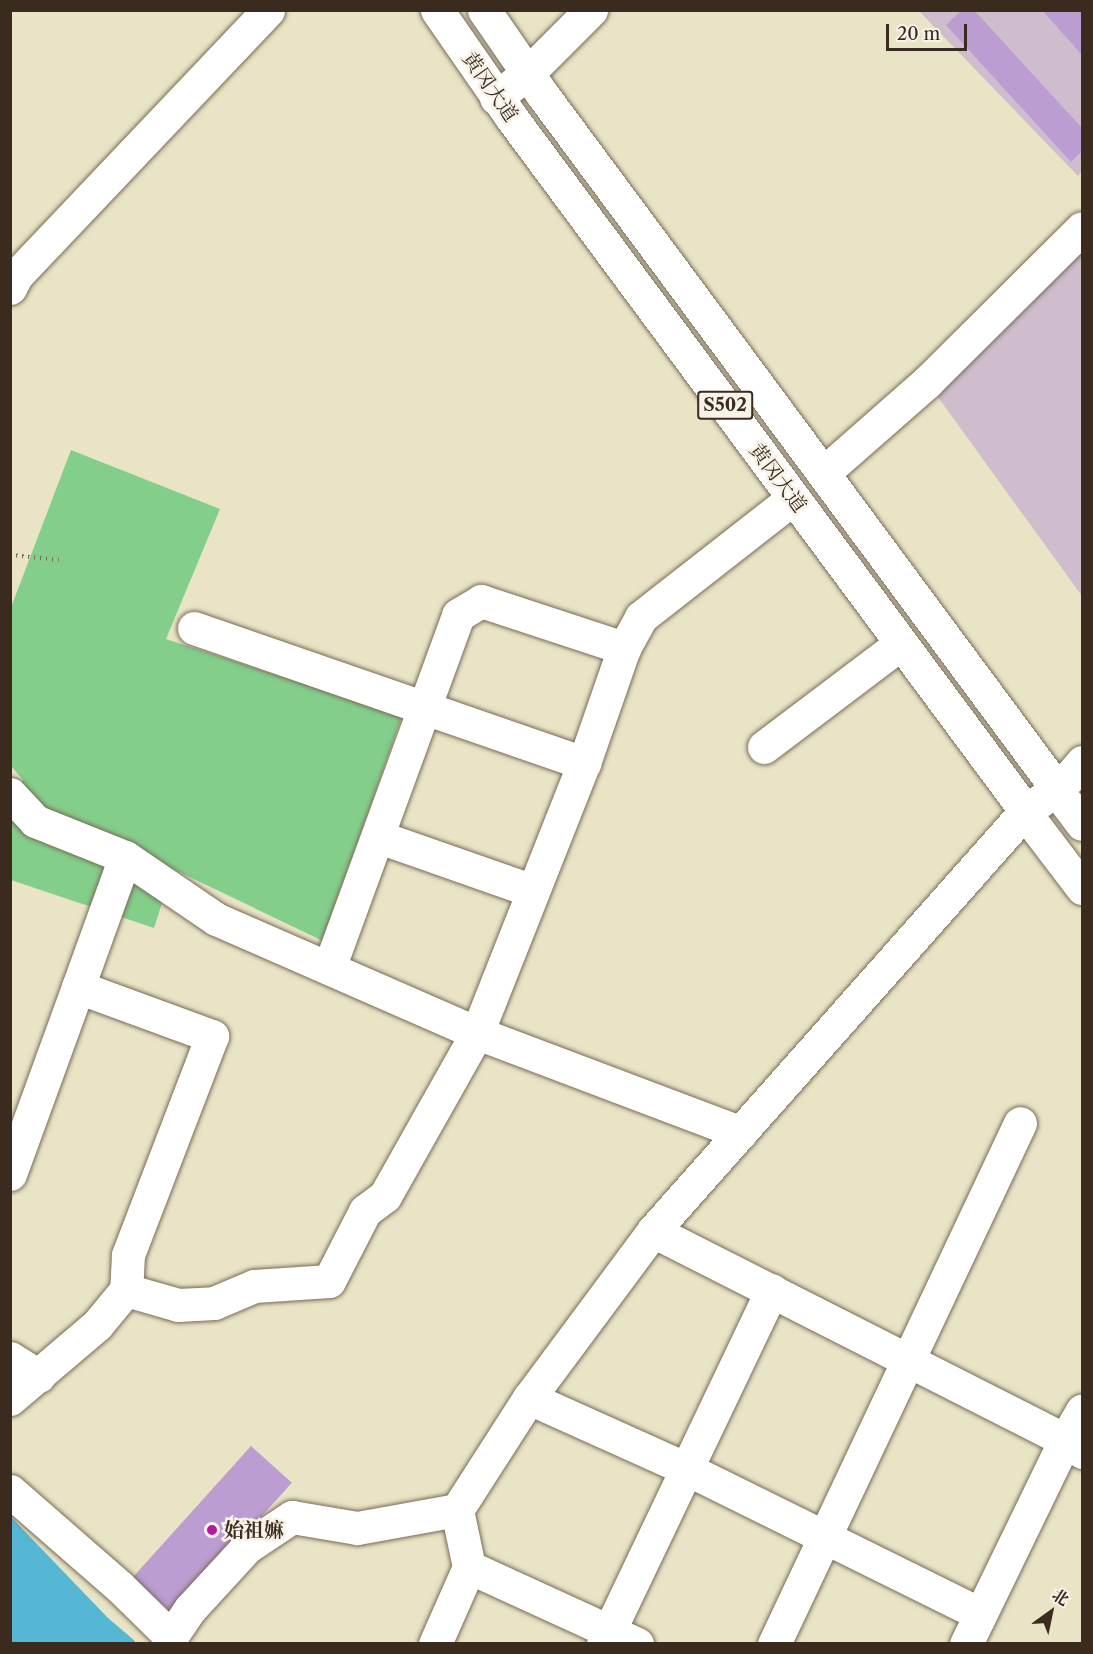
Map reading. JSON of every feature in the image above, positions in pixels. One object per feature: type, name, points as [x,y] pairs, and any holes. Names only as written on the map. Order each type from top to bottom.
[{"type":"street","points":[[12,279],[268,10]]},
{"type":"street","name":"黄冈大道","points":[[437,10],[518,126],[1025,813],[1083,888]]},
{"type":"street","name":"黄冈大道","points":[[484,10],[549,104],[1067,803]]},
{"type":"street","points":[[496,98],[531,70],[591,10]]},
{"type":"street","points":[[828,469],[927,382],[1083,228]]},
{"type":"street","points":[[126,1290],[178,1305],[214,1303],[254,1286],[329,1281],[365,1211],[385,1196],[477,1033],[584,763],[624,648],[640,617],[788,502]]},
{"type":"street","points":[[329,968],[379,837],[458,615],[481,601],[624,648]]},
{"type":"street","points":[[194,628],[584,763]]},
{"type":"street","points":[[764,747],[895,648]]},
{"type":"street","points":[[435,1644],[469,1567],[457,1510],[529,1398],[653,1231],[1025,813],[1064,783],[1083,762]]},
{"type":"street","points":[[10,794],[35,821],[125,857],[216,919],[477,1033],[741,1133]]},
{"type":"street","points":[[379,837],[534,891]]},
{"type":"street","points":[[10,1174],[125,857]]},
{"type":"street","points":[[10,1399],[97,1325],[126,1290],[128,1255],[212,1036],[78,987]]},
{"type":"street","points":[[774,1644],[1020,1123]]},
{"type":"street","points":[[653,1231],[1074,1446]]},
{"type":"street","points":[[469,1567],[616,1639],[687,1469],[772,1290]]},
{"type":"street","points":[[10,1358],[39,1376]]},
{"type":"street","points":[[529,1398],[687,1469],[980,1614]]},
{"type":"street","points":[[966,1644],[980,1614],[1074,1446],[1083,1410]]},
{"type":"street","points":[[10,1491],[120,1587],[169,1640],[190,1609],[247,1547],[292,1517],[357,1528],[457,1510]]},
{"type":"path","points":[[10,555],[59,561]]},
{"type":"shaded area","points":[[919,11],[1082,11],[1082,171],[1078,176]]},
{"type":"shaded area","points":[[1082,228],[1082,596],[927,382]]},
{"type":"green space","points":[[71,450],[220,509],[166,639],[402,716],[323,941],[173,869],[154,928],[11,880],[11,799],[23,780],[11,766],[10,610]]},
{"type":"water","points":[[11,1517],[108,1618],[135,1641],[133,1643],[11,1643]]},
{"type":"building","points":[[962,10],[974,10],[1082,128],[1082,151],[1071,162],[946,25]]},
{"type":"building","points":[[1042,10],[1082,10],[1082,55]]},
{"type":"building","name":"始祖嫲","points":[[251,1446],[292,1483],[173,1614],[133,1578]]},
{"type":"place","name":"始祖嫲","points":[[212,1530]]}]
